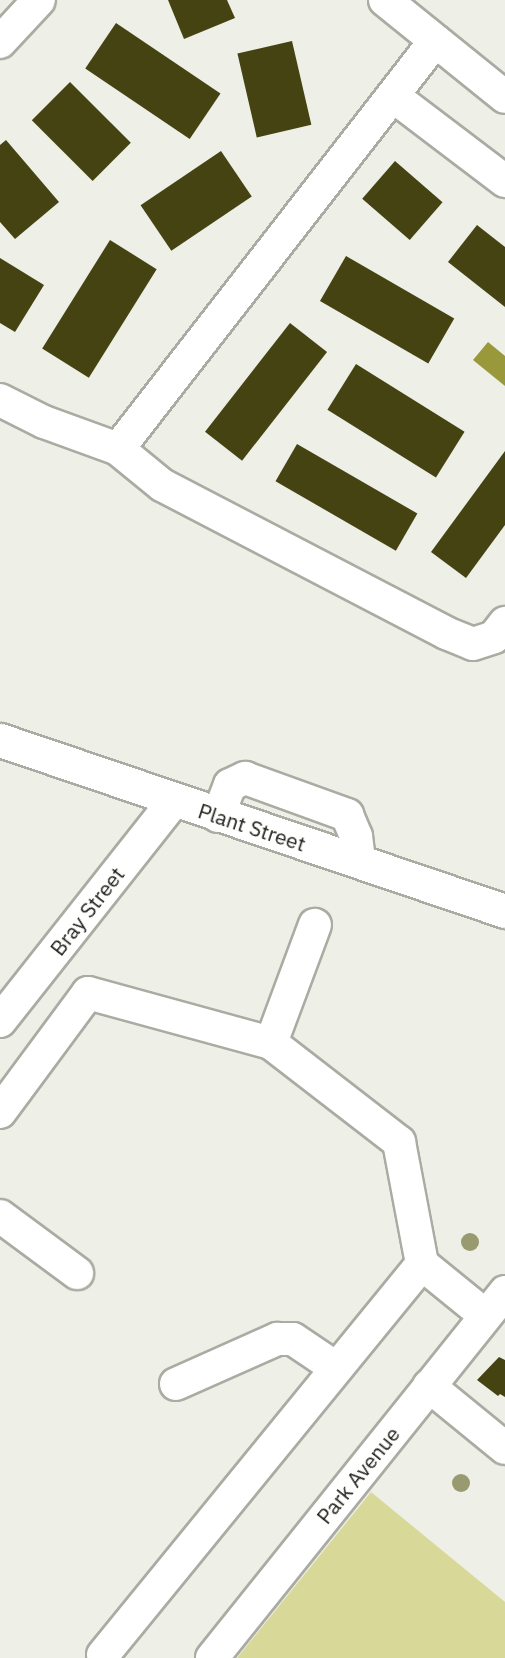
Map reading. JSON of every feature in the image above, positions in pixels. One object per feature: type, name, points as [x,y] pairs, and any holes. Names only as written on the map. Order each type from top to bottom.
[{"type":"main road","name":"Plant Street","points":[[0,740],[218,816],[505,911]]},
{"type":"street","points":[[0,42],[39,0]]},
{"type":"street","points":[[384,0],[505,97]]},
{"type":"street","points":[[118,449],[435,41]]},
{"type":"street","points":[[393,96],[505,181]]},
{"type":"street","points":[[0,400],[44,422],[118,449],[162,485],[446,633],[473,644],[494,637],[505,624]]},
{"type":"street","points":[[218,816],[230,785],[245,778],[347,815],[356,836],[359,862]]},
{"type":"street","name":"Bray Street","points":[[0,1021],[174,801]]},
{"type":"street","points":[[271,1043],[315,925]]},
{"type":"street","points":[[0,1112],[88,993],[271,1043],[399,1142],[422,1264]]},
{"type":"street","points":[[0,1216],[77,1273]]},
{"type":"street","points":[[422,1264],[496,1304]]},
{"type":"street","points":[[103,1657],[422,1264]]},
{"type":"street","name":"Park Avenue","points":[[212,1658],[496,1304]]},
{"type":"street","points":[[176,1384],[277,1339],[294,1339],[336,1368]]},
{"type":"street","points":[[429,1386],[505,1448]]},
{"type":"green space","points":[[371,1492],[505,1602],[505,1658],[237,1658]]},
{"type":"shaded area","points":[[488,342],[505,356],[505,386],[473,360]]},
{"type":"building","points":[[168,0],[227,0],[235,18],[184,39]]},
{"type":"building","points":[[116,23],[220,93],[190,139],[85,69]]},
{"type":"building","points":[[292,41],[311,125],[257,137],[237,54]]},
{"type":"building","points":[[70,82],[131,143],[93,181],[32,120]]},
{"type":"building","points":[[6,140],[59,202],[15,239],[0,222],[0,145]]},
{"type":"building","points":[[221,151],[252,197],[171,251],[141,205]]},
{"type":"building","points":[[395,161],[443,202],[410,240],[362,199]]},
{"type":"building","points":[[477,225],[505,247],[505,307],[448,262]]},
{"type":"building","points":[[110,240],[157,269],[89,378],[42,349]]},
{"type":"building","points":[[346,256],[454,318],[428,364],[320,301]]},
{"type":"building","points":[[0,258],[44,285],[15,332],[0,323]]},
{"type":"building","points":[[290,323],[327,352],[242,461],[205,432]]},
{"type":"building","points":[[356,364],[465,432],[436,478],[327,410]]},
{"type":"building","points":[[297,444],[417,514],[396,551],[276,481]]},
{"type":"building","points":[[505,451],[505,525],[466,578],[431,552]]},
{"type":"building","points":[[499,1357],[505,1360],[505,1397],[500,1394],[498,1396],[477,1380]]}]
